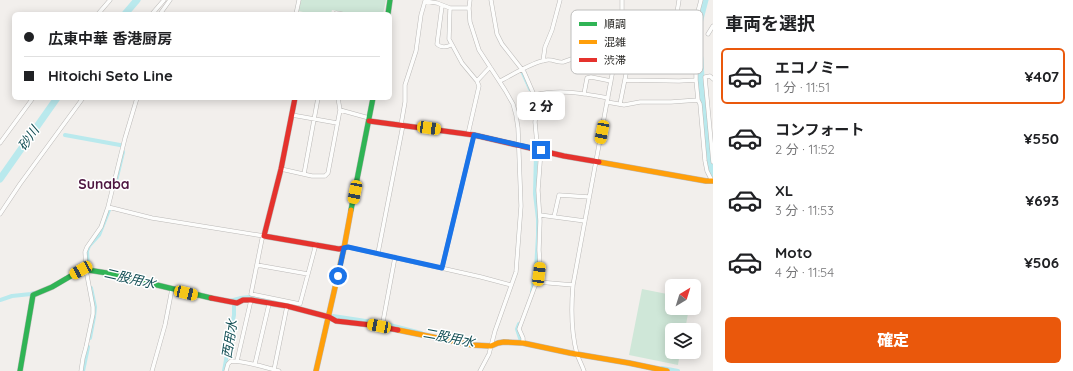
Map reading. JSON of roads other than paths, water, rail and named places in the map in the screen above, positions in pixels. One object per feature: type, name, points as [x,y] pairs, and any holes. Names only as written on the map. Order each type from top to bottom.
[{"type":"street","points":[[100,12],[110,0]]},
{"type":"street","points":[[154,12],[164,0]]},
{"type":"street","points":[[161,12],[170,0]]},
{"type":"street","points":[[297,12],[299,0]]},
{"type":"street","points":[[388,12],[390,0]]},
{"type":"street","points":[[470,0],[470,22],[479,50],[500,81],[513,104],[516,115],[519,145],[521,206],[516,272],[495,331],[489,354],[480,371]]},
{"type":"street","points":[[491,0],[497,34],[502,44],[522,69],[534,95],[536,107],[537,144],[541,150],[538,190],[540,215],[540,265],[538,282],[535,286],[519,329],[523,343]]},
{"type":"street","points":[[543,61],[545,47],[552,30],[560,0]]},
{"type":"street","points":[[678,10],[679,0]]},
{"type":"street","points":[[698,10],[701,0]]},
{"type":"street","points":[[378,253],[402,125],[405,102],[405,85],[416,51],[421,15],[425,2],[437,2],[442,6],[450,8],[469,8]]},
{"type":"street","points":[[442,6],[437,44],[439,46],[447,47],[451,45]]},
{"type":"street","points":[[450,8],[448,35],[451,45],[479,86],[468,134]]},
{"type":"street","points":[[708,34],[713,26]]},
{"type":"street","points":[[500,81],[522,69],[543,61],[549,60],[560,63],[571,59]]},
{"type":"street","points":[[477,81],[490,66]]},
{"type":"street","points":[[584,371],[577,355],[572,299],[573,286],[612,74]]},
{"type":"street","points":[[620,104],[626,74]]},
{"type":"street","points":[[340,110],[370,120],[474,135],[596,161],[712,181],[707,171],[705,161],[696,74]]},
{"type":"street","points":[[713,79],[710,76],[705,77],[713,162]]},
{"type":"street","points":[[584,94],[587,78],[591,77],[611,81]]},
{"type":"street","points":[[625,80],[696,80]]},
{"type":"street","points":[[534,95],[561,91],[584,94],[624,105],[640,102],[698,100]]},
{"type":"street","points":[[0,143],[32,100]]},
{"type":"street","points":[[0,214],[82,100]]},
{"type":"street","points":[[81,371],[93,314],[86,270],[85,252],[87,246],[101,227],[108,207],[125,138],[136,100]]},
{"type":"street","points":[[295,100],[281,169],[262,239],[251,294],[300,304],[316,244]]},
{"type":"street","points":[[304,174],[318,100]]},
{"type":"street","points":[[281,169],[312,176],[326,176],[340,110],[337,100]]},
{"type":"street","points":[[316,371],[344,248],[373,100]]},
{"type":"street","points":[[292,115],[337,123]]},
{"type":"street","points":[[442,268],[474,135]]},
{"type":"street","points":[[554,217],[559,195],[589,197]]},
{"type":"street","points":[[108,207],[152,218],[339,249],[348,247],[481,276],[511,286]]},
{"type":"street","points":[[540,215],[585,222]]},
{"type":"street","points":[[382,327],[396,257]]},
{"type":"street","points":[[257,266],[308,274]]},
{"type":"street","points":[[20,371],[33,295],[52,287],[81,270],[105,272],[227,302],[237,303],[243,300],[251,300],[287,306],[336,321],[371,325],[472,344],[491,346],[504,342],[523,343],[577,355],[667,371]]},
{"type":"street","points":[[538,282],[573,286]]},
{"type":"street","points":[[152,371],[165,326],[172,289]]},
{"type":"street","points":[[237,361],[251,300]]},
{"type":"street","points":[[255,364],[269,304]]},
{"type":"street","points":[[274,370],[287,306]]},
{"type":"street","points":[[226,371],[228,364],[231,361],[255,364],[279,371]]},
{"type":"waterway","name":"砂川","points":[[127,12],[137,0]]},
{"type":"waterway","points":[[702,10],[705,0]]},
{"type":"waterway","points":[[522,71],[530,89]]},
{"type":"waterway","points":[[701,74],[707,152],[713,174]]},
{"type":"waterway","points":[[533,98],[535,107],[534,117]]},
{"type":"waterway","name":"砂川","points":[[0,179],[56,100]]},
{"type":"waterway","name":"二股用水","points":[[65,135],[120,145]]},
{"type":"waterway","name":"二股用水","points":[[116,181],[123,152]]},
{"type":"waterway","points":[[532,291],[536,270],[538,235],[535,194],[536,153]]},
{"type":"waterway","name":"二股用水","points":[[91,268],[88,268],[87,251],[89,246],[99,235],[109,210]]},
{"type":"waterway","points":[[90,338],[95,307],[91,288]]},
{"type":"waterway","points":[[0,300],[12,296],[34,293]]},
{"type":"waterway","name":"二股用水","points":[[230,301],[249,297],[274,302]]},
{"type":"waterway","name":"西用水","points":[[224,371],[234,315],[234,306]]},
{"type":"waterway","name":"二股用水","points":[[333,316],[379,323]]},
{"type":"waterway","name":"二股用水","points":[[386,324],[421,333]]},
{"type":"waterway","points":[[519,324],[517,329],[521,341]]},
{"type":"waterway","points":[[83,371],[88,347]]},
{"type":"waterway","name":"二股用水","points":[[662,368],[678,371]]},
{"type":"district","name":"Sunaba","points":[[104,184]]}]
